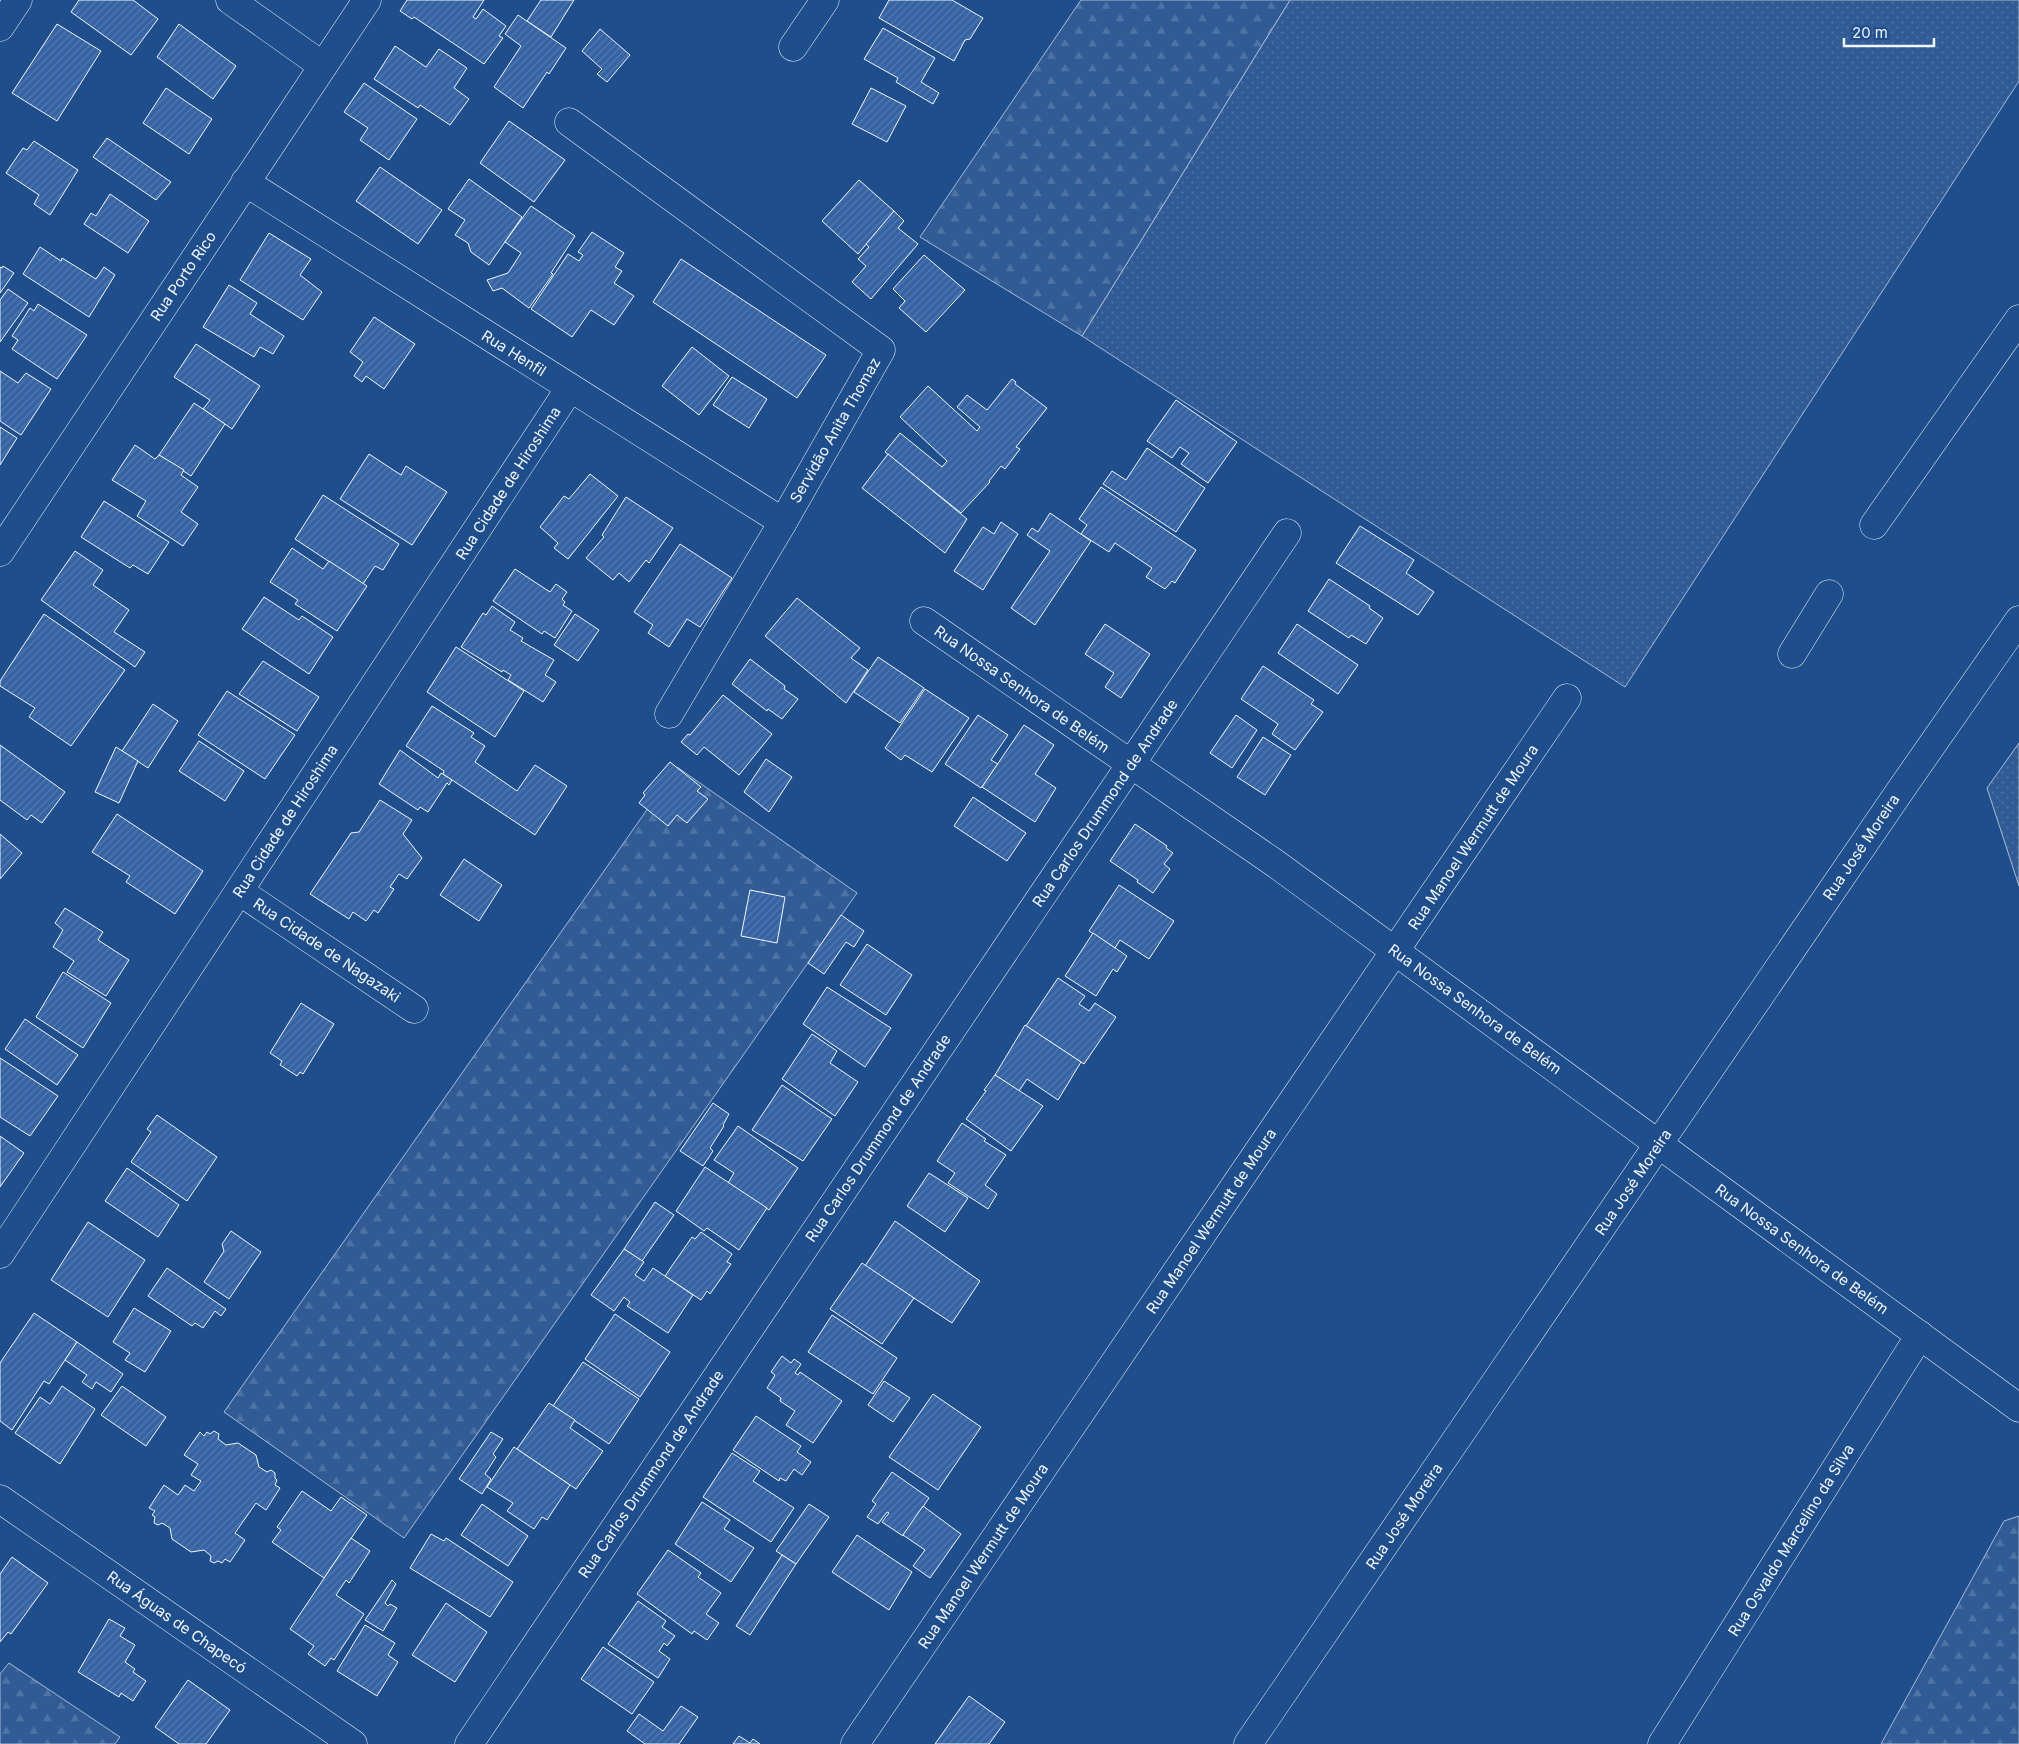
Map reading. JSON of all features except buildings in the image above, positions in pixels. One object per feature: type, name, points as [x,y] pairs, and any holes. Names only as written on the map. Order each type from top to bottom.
[{"type":"street","points":[[0,27],[18,0]]},
{"type":"street","points":[[230,0],[323,66]]},
{"type":"street","name":"Rua Porto Rico","points":[[0,552],[367,0]]},
{"type":"street","points":[[793,47],[825,0]]},
{"type":"street","name":"Servidão Anita Thomaz","points":[[569,122],[881,350],[783,522],[669,714]]},
{"type":"street","name":"Rua Henfil","points":[[246,182],[783,522]]},
{"type":"street","points":[[1874,525],[2019,319]]},
{"type":"street","name":"Rua Cidade de Hiroshima","points":[[0,1254],[570,388]]},
{"type":"street","name":"Rua Carlos Drummond de Andrade","points":[[469,1744],[1287,533]]},
{"type":"street","points":[[1792,654],[1829,594]]},
{"type":"street","name":"Rua José Moreira","points":[[1248,1744],[2019,620]]},
{"type":"street","name":"Rua Nossa Senhora de Belém","points":[[924,621],[1276,864],[2019,1408]]},
{"type":"street","name":"Rua Manoel Wermutt de Moura","points":[[855,1744],[1567,698]]},
{"type":"street","name":"Rua Cidade de Nagazaki","points":[[239,891],[414,1009]]},
{"type":"street","name":"Rua Osvaldo Marcelino da Silva","points":[[1662,1744],[1920,1335]]},
{"type":"street","name":"Rua Águas de Chapecó","points":[[0,1499],[353,1744]]},
{"type":"green space","points":[[1081,0],[1290,0],[1082,336],[920,237]]},
{"type":"green space","points":[[1290,0],[2019,0],[2019,81],[1625,687],[1082,336]]},
{"type":"green space","points":[[2019,743],[2019,886],[1987,788]]},
{"type":"green space","points":[[677,767],[857,893],[404,1538],[224,1412]]},
{"type":"green space","points":[[2019,1516],[2019,1744],[1881,1744],[2004,1521]]},
{"type":"green space","points":[[9,1663],[120,1737],[115,1744],[0,1744],[0,1674]]}]
